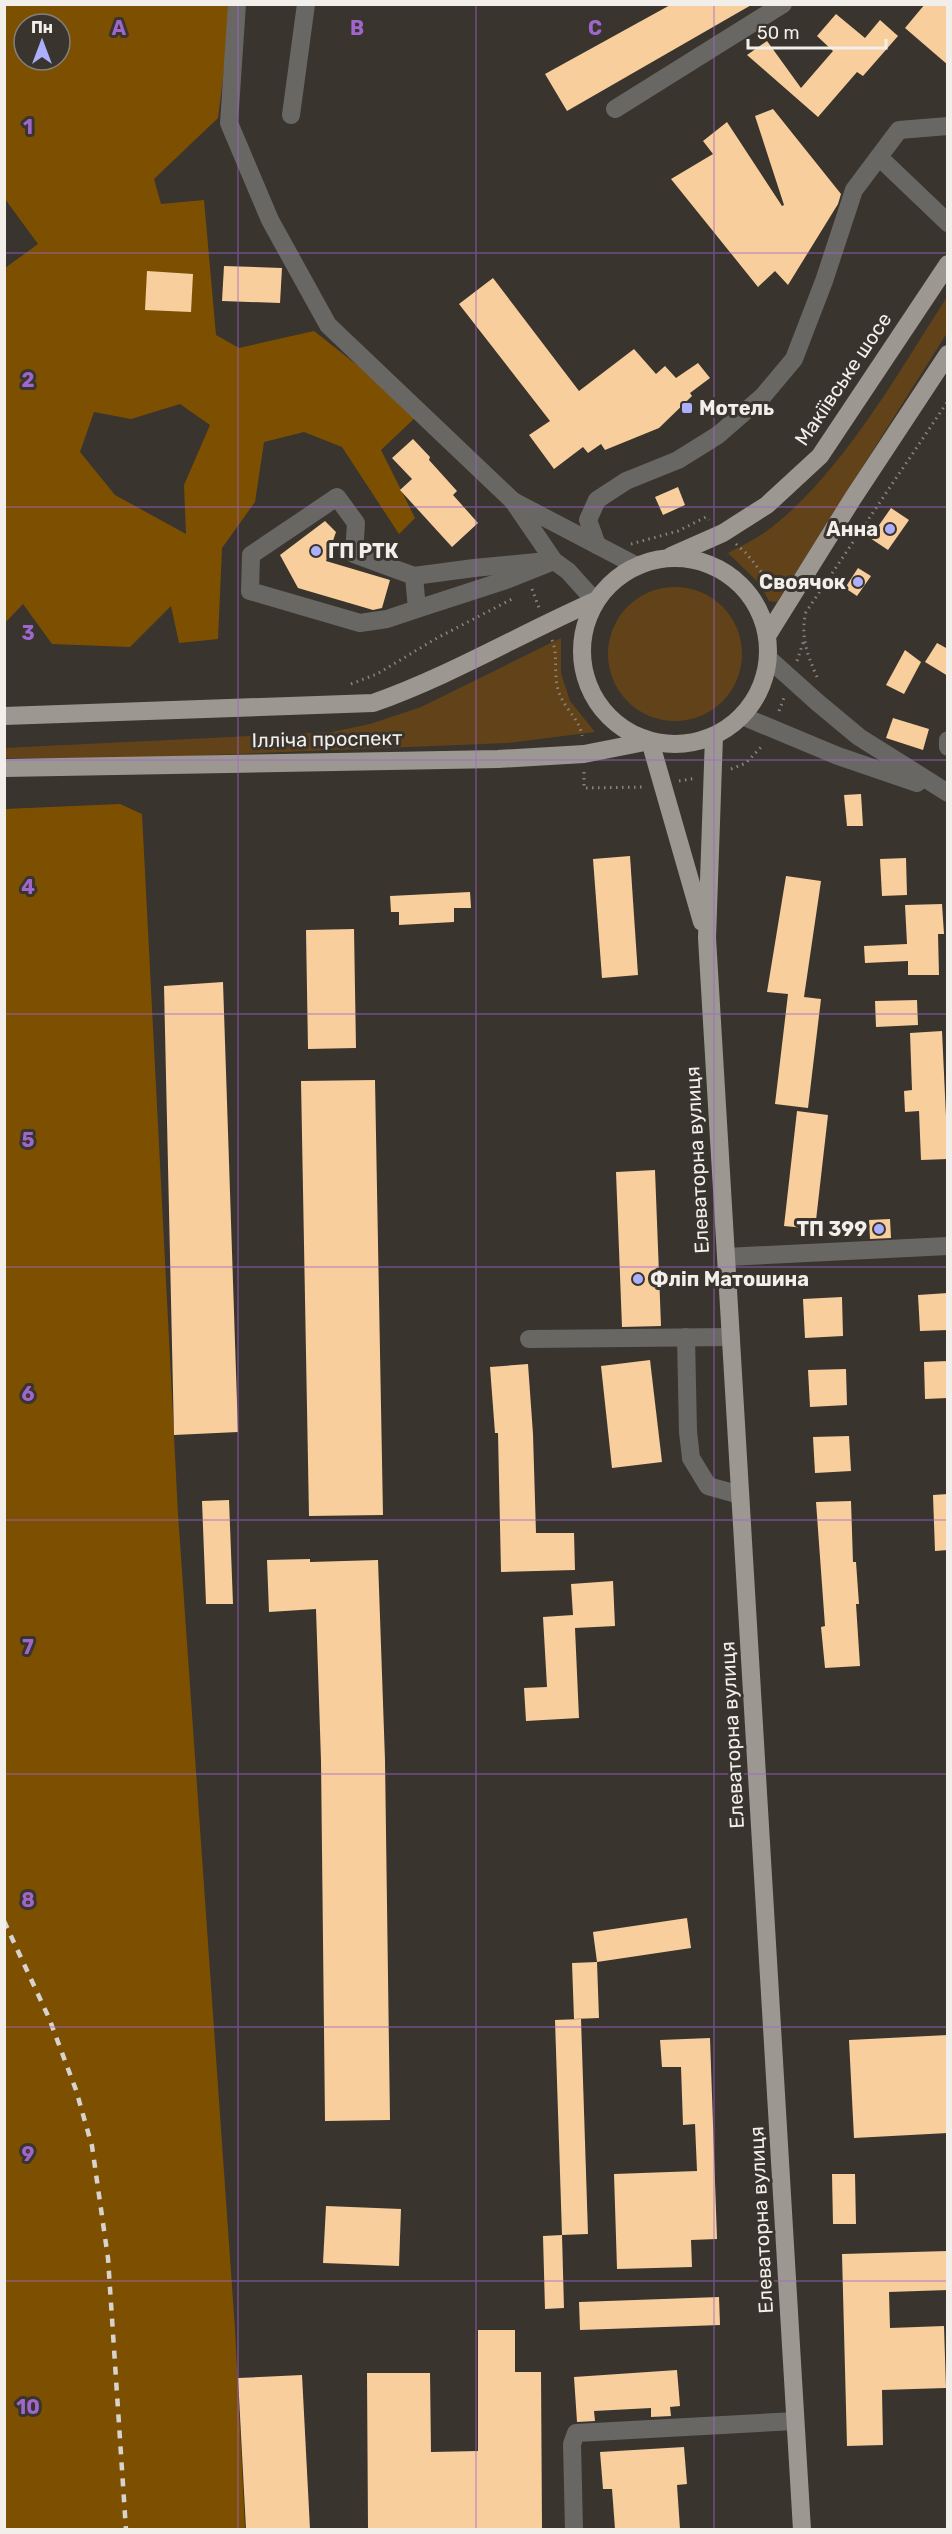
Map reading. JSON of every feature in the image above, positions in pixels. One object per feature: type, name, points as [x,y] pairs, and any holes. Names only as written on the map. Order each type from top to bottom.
[{"type":"main road","name":"Макіївське шосе","points":[[666,558],[723,532],[767,505],[820,456],[948,264]]},
{"type":"main road","points":[[767,636],[853,498],[948,354]]},
{"type":"main road","points":[[666,558],[688,558],[711,565],[728,574],[753,601],[764,622],[767,636],[768,658],[761,688],[742,716],[714,736],[682,744],[650,741],[632,735],[605,714],[591,694],[585,678],[581,645],[586,623],[595,601],[613,581],[637,566],[666,558]]},
{"type":"main road","name":"Ілліча проспект","points":[[4,717],[373,703],[420,687],[545,623],[595,601]]},
{"type":"main road","name":"Елеваторна вулиця","points":[[714,736],[707,938],[802,2529]]},
{"type":"main road","name":"Ілліча проспект","points":[[4,768],[498,759],[584,754],[650,741]]},
{"type":"main road","name":"Елеваторна вулиця","points":[[650,741],[707,938]]},
{"type":"street","points":[[237,4],[229,123],[270,220],[328,325],[513,501],[554,561],[568,571],[595,601]]},
{"type":"street","points":[[291,115],[306,4]]},
{"type":"street","points":[[615,109],[783,4]]},
{"type":"street","points":[[603,548],[588,520],[597,500],[627,481],[678,460],[718,435],[763,396],[794,359],[824,281],[854,190],[899,130],[948,126]]},
{"type":"street","points":[[879,157],[948,223]]},
{"type":"street","points":[[338,497],[356,523],[354,554],[414,576],[554,561],[509,579],[387,619],[360,622],[250,591],[251,555],[338,497]]},
{"type":"street","points":[[513,501],[637,566]]},
{"type":"street","points":[[414,576],[417,609]]},
{"type":"street","points":[[768,658],[859,737],[948,794]]},
{"type":"street","points":[[742,716],[838,756],[948,794]]},
{"type":"street","points":[[948,740],[948,747]]},
{"type":"street","points":[[726,1257],[948,1246]]},
{"type":"street","points":[[686,1337],[688,1432],[691,1458],[708,1486],[740,1495]]},
{"type":"street","points":[[529,1339],[731,1337]]},
{"type":"street","points":[[574,2529],[572,2444],[576,2433],[795,2421]]},
{"type":"path","points":[[819,681],[804,640],[802,627],[806,612],[948,401]]},
{"type":"path","points":[[603,548],[678,531],[706,517],[746,553],[777,593],[806,612]]},
{"type":"path","points":[[343,686],[377,674],[437,638],[541,583]]},
{"type":"shaded area","points":[[5,5],[232,5],[218,118],[154,179],[161,204],[204,200],[216,335],[239,348],[314,331],[419,414],[381,450],[415,518],[399,534],[342,447],[304,432],[264,442],[255,502],[222,548],[218,639],[179,643],[171,606],[130,647],[52,644],[23,604],[5,623],[5,268],[38,244],[5,199]],"holes":[[[180,404],[210,425],[184,485],[186,534],[115,495],[80,452],[94,412],[131,419]]]},
{"type":"shaded area","points":[[947,297],[947,333],[777,602],[769,601],[760,584],[728,553],[764,533],[791,511],[842,455],[887,391]]},
{"type":"shaded area","points":[[675,587],[701,592],[723,606],[737,628],[742,654],[737,680],[723,702],[701,716],[675,721],[649,716],[627,702],[613,680],[608,654],[613,628],[627,606],[649,592]]},
{"type":"shaded area","points":[[561,638],[561,673],[570,701],[595,732],[507,743],[111,759],[5,758],[4,748],[332,732],[370,724],[421,707]]},
{"type":"shaded area","points":[[120,804],[142,814],[178,1514],[235,2329],[245,2529],[5,2529],[5,809]]},
{"type":"building","points":[[672,4],[753,4],[567,111],[545,74]]},
{"type":"building","points":[[925,4],[948,4],[948,65],[905,28]]},
{"type":"building","points":[[836,14],[865,38],[880,20],[898,36],[863,76],[857,72],[818,117],[747,55],[767,41],[801,88],[833,51],[817,36]]},
{"type":"building","points":[[773,109],[841,194],[838,204],[788,285],[775,271],[758,287],[671,179],[713,154],[703,141],[727,122],[782,206],[784,205],[755,116]]},
{"type":"building","points":[[224,266],[282,268],[280,303],[222,301]]},
{"type":"building","points":[[147,271],[193,274],[191,312],[145,310]]},
{"type":"building","points":[[493,278],[579,391],[634,349],[656,374],[665,366],[676,378],[698,363],[710,378],[690,393],[692,396],[659,428],[605,450],[601,444],[588,453],[583,447],[554,469],[529,435],[550,421],[459,304]]},
{"type":"building","points":[[413,439],[457,491],[453,495],[478,523],[452,547],[400,490],[412,479],[392,458]]},
{"type":"building","points":[[678,487],[685,505],[663,515],[655,497]]},
{"type":"building","name":"Анна","points":[[891,508],[909,520],[888,550],[870,538]]},
{"type":"building","points":[[325,521],[336,532],[326,561],[390,580],[382,608],[373,610],[298,588],[280,555]]},
{"type":"building","name":"Своячок","points":[[858,568],[871,576],[857,596],[845,588]]},
{"type":"building","points":[[937,643],[948,649],[948,676],[925,662]]},
{"type":"building","points":[[905,650],[921,662],[904,694],[886,685]]},
{"type":"building","points":[[893,718],[929,729],[923,750],[886,738]]},
{"type":"building","points":[[861,794],[863,826],[847,826],[844,795]]},
{"type":"building","points":[[630,856],[638,975],[602,978],[593,859]]},
{"type":"building","points":[[906,858],[907,895],[882,896],[880,859]]},
{"type":"building","points":[[786,876],[821,881],[804,997],[821,999],[808,1108],[775,1104],[788,994],[767,992]]},
{"type":"building","points":[[470,892],[471,908],[454,908],[454,922],[399,925],[399,912],[391,912],[390,896]]},
{"type":"building","points":[[942,904],[944,934],[938,934],[939,975],[908,975],[908,961],[865,963],[864,946],[907,944],[905,905]]},
{"type":"building","points":[[354,929],[356,1048],[308,1049],[306,930]]},
{"type":"building","points":[[223,982],[238,1432],[174,1435],[164,986]]},
{"type":"building","points":[[917,1000],[918,1025],[876,1027],[875,1001]]},
{"type":"building","points":[[942,1031],[948,1159],[921,1160],[919,1111],[905,1112],[904,1091],[912,1090],[910,1033]]},
{"type":"building","points":[[375,1080],[383,1515],[309,1516],[301,1081]]},
{"type":"building","points":[[797,1111],[828,1115],[815,1229],[784,1226]]},
{"type":"building","points":[[655,1170],[661,1326],[622,1327],[616,1172]]},
{"type":"building","points":[[890,1219],[891,1238],[870,1239],[869,1220]]},
{"type":"building","points":[[948,1293],[948,1330],[920,1331],[918,1295]]},
{"type":"building","points":[[842,1297],[843,1336],[805,1338],[803,1299]]},
{"type":"building","points":[[650,1360],[662,1462],[612,1468],[601,1366]]},
{"type":"building","points":[[948,1361],[948,1398],[925,1399],[924,1362]]},
{"type":"building","points":[[528,1364],[536,1533],[574,1533],[575,1570],[501,1572],[498,1433],[495,1433],[490,1367]]},
{"type":"building","points":[[846,1369],[847,1405],[810,1407],[808,1370]]},
{"type":"building","points":[[849,1436],[851,1471],[815,1473],[813,1437]]},
{"type":"building","points":[[948,1494],[948,1550],[935,1551],[933,1495]]},
{"type":"building","points":[[229,1500],[233,1604],[206,1604],[202,1501]]},
{"type":"building","points":[[851,1501],[853,1562],[856,1562],[859,1604],[856,1604],[860,1666],[825,1668],[821,1627],[825,1626],[816,1502]]},
{"type":"building","points":[[310,1559],[310,1562],[378,1560],[385,1760],[390,2120],[325,2121],[321,1761],[316,1609],[269,1612],[267,1560]]},
{"type":"building","points":[[613,1581],[615,1626],[575,1628],[579,1718],[526,1721],[524,1688],[547,1687],[543,1617],[573,1615],[571,1584]]},
{"type":"building","points":[[687,1918],[691,1948],[597,1962],[593,1932]]},
{"type":"building","points":[[597,1962],[599,2018],[574,2019],[572,1963]]},
{"type":"building","points":[[581,2019],[588,2234],[562,2235],[555,2020]]},
{"type":"building","points":[[948,2035],[948,2133],[854,2138],[849,2040]]},
{"type":"building","points":[[710,2038],[717,2239],[691,2240],[692,2267],[617,2269],[614,2174],[697,2171],[695,2124],[683,2125],[681,2067],[662,2067],[660,2040]]},
{"type":"building","points":[[832,2174],[855,2174],[856,2224],[833,2224]]},
{"type":"building","points":[[326,2206],[401,2209],[399,2266],[323,2263]]},
{"type":"building","points":[[562,2235],[564,2308],[545,2309],[543,2236]]},
{"type":"building","points":[[948,2251],[948,2290],[889,2292],[890,2328],[944,2326],[946,2388],[882,2390],[883,2445],[847,2446],[842,2254]]},
{"type":"building","points":[[719,2297],[720,2325],[580,2330],[579,2302]]},
{"type":"building","points":[[478,2330],[515,2330],[515,2372],[541,2372],[542,2529],[368,2529],[367,2373],[430,2373],[431,2452],[478,2451]]},
{"type":"building","points":[[677,2370],[680,2406],[670,2407],[671,2416],[651,2417],[651,2408],[594,2411],[595,2421],[577,2422],[574,2377]]},
{"type":"building","points":[[302,2375],[310,2529],[246,2529],[238,2378]]},
{"type":"building","points":[[684,2447],[687,2484],[677,2485],[680,2529],[615,2529],[612,2489],[603,2489],[600,2452]]},
{"type":"railway","points":[[4,1921],[49,2018],[76,2090],[92,2146],[108,2258],[126,2530]]},
{"type":"place","name":"Мотель","points":[[687,408]]},
{"type":"place","name":"Анна","points":[[890,529]]},
{"type":"place","name":"ГП РТК","points":[[316,551]]},
{"type":"place","name":"Своячок","points":[[858,582]]},
{"type":"place","name":"ТП 399","points":[[879,1229]]},
{"type":"place","name":"Фліп Матошина","points":[[638,1279]]}]
